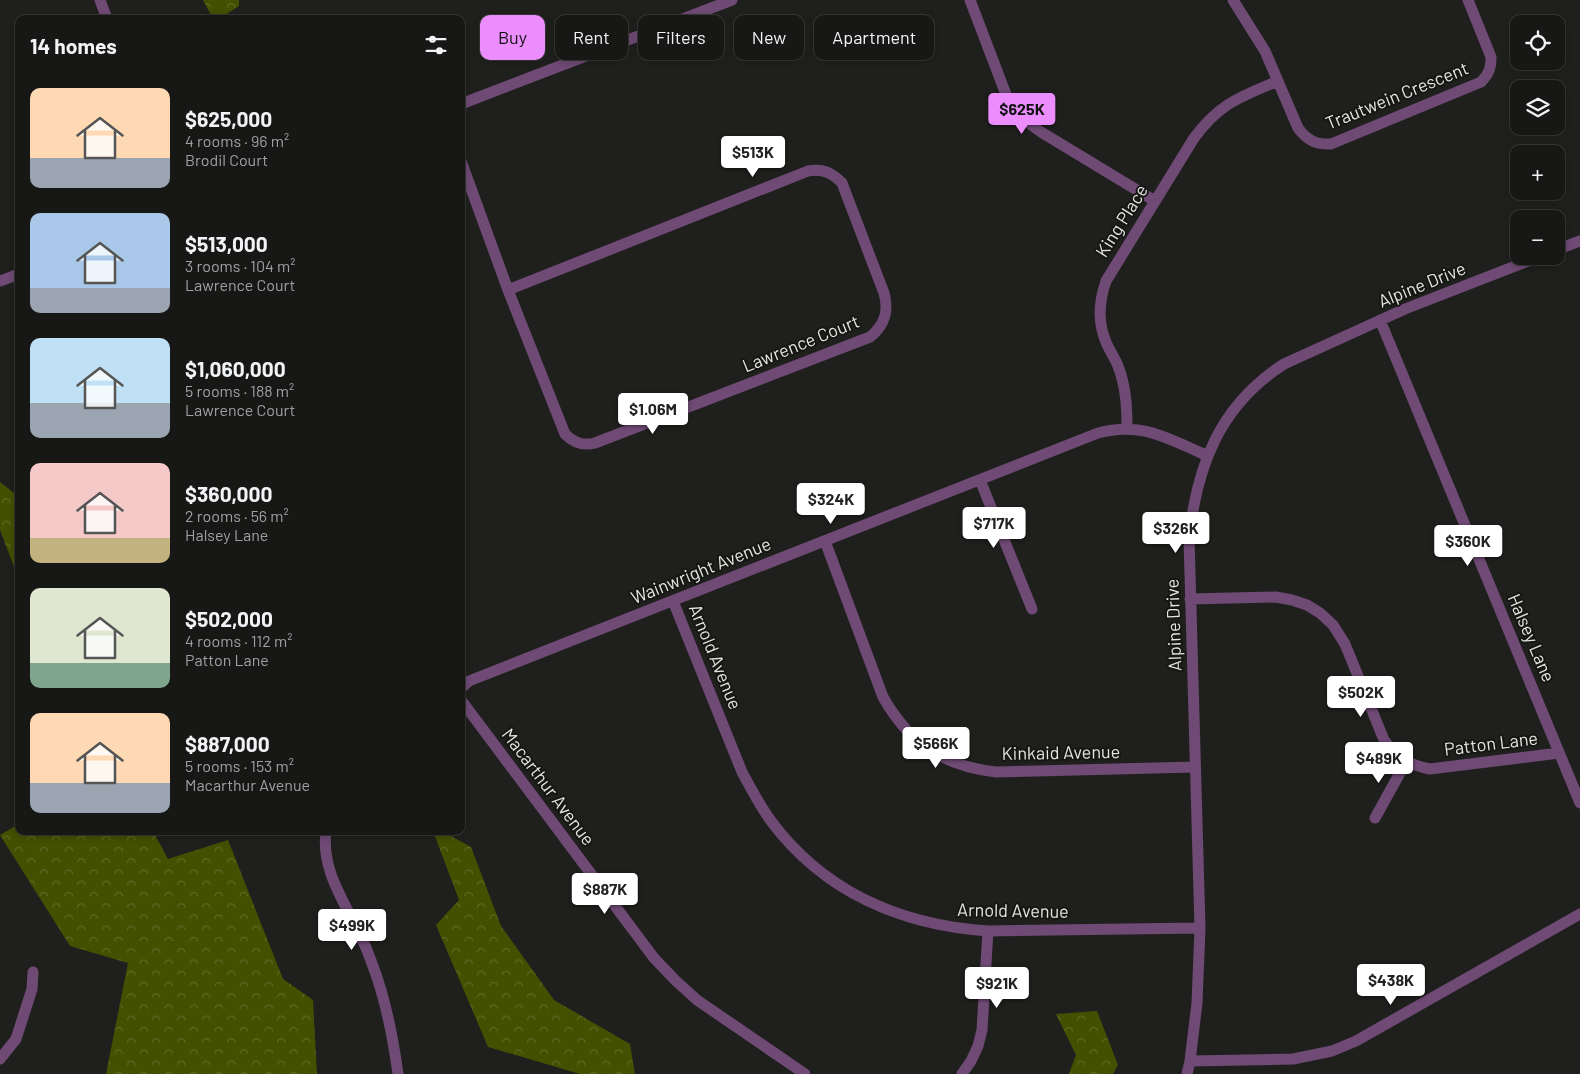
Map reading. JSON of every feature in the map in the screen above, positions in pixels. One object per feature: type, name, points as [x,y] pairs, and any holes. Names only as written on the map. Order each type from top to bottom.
[{"type":"street","points":[[100,0],[106,15]]},
{"type":"street","points":[[465,102],[732,0]]},
{"type":"street","points":[[970,0],[1007,97],[1027,123],[1155,201]]},
{"type":"street","name":"Trautwein Crescent","points":[[1233,0],[1265,51],[1298,128],[1312,142],[1321,144],[1331,144],[1481,82],[1487,76],[1491,67],[1491,57],[1468,0]]},
{"type":"street","name":"King Place","points":[[1127,428],[1128,407],[1124,387],[1118,366],[1105,341],[1100,325],[1099,309],[1101,294],[1106,280],[1194,138],[1206,122],[1235,99],[1278,82]]},
{"type":"street","name":"Lawrence Court","points":[[465,172],[508,290],[565,434],[581,444],[589,445],[596,443],[870,337],[878,331],[887,313],[884,293],[842,184],[835,176],[826,171],[816,169],[508,290]]},
{"type":"street","points":[[1565,247],[1580,241]]},
{"type":"street","name":"Alpine Drive","points":[[1187,1074],[1197,1003],[1200,928],[1189,538],[1192,508],[1199,480],[1208,456],[1220,430],[1234,409],[1250,389],[1266,375],[1284,364],[1380,320],[1518,265]]},
{"type":"street","points":[[0,281],[15,275]]},
{"type":"street","name":"Halsey Lane","points":[[1380,320],[1580,802]]},
{"type":"street","name":"Wainwright Avenue","points":[[465,684],[469,681],[1098,434],[1127,428],[1151,432],[1208,456]]},
{"type":"street","points":[[980,480],[1032,609]]},
{"type":"street","name":"Kinkaid Avenue","points":[[825,541],[883,697],[893,715],[906,731],[939,756],[978,770],[996,772],[1195,767]]},
{"type":"street","name":"Patton Lane","points":[[1190,600],[1276,597],[1307,605],[1320,614],[1333,625],[1345,644],[1384,740],[1392,751],[1406,762],[1430,769],[1559,753]]},
{"type":"street","name":"Arnold Avenue","points":[[673,601],[742,772],[760,805],[789,842],[809,862],[831,880],[855,895],[906,917],[937,925],[988,931],[1200,928]]},
{"type":"street","name":"Macarthur Avenue","points":[[465,705],[654,958],[674,980],[698,1000],[805,1074]]},
{"type":"street","points":[[1375,818],[1406,762]]},
{"type":"street","points":[[326,835],[326,854],[330,874],[373,966],[393,1039],[398,1074]]},
{"type":"street","points":[[1190,1061],[1293,1059],[1332,1051],[1356,1041],[1580,914]]},
{"type":"street","points":[[962,1074],[978,1046],[982,1030],[988,931]]},
{"type":"street","points":[[0,1059],[16,1039],[32,989],[33,972]]},
{"type":"green space","points":[[203,0],[239,0],[239,6],[225,15],[211,15]]},
{"type":"green space","points":[[0,482],[15,494],[15,569],[0,530]]},
{"type":"green space","points":[[15,826],[15,835],[155,835],[168,859],[228,840],[283,979],[313,1000],[317,1074],[106,1074],[128,963],[70,946],[0,835]]},
{"type":"green space","points":[[435,835],[449,835],[471,847],[501,926],[554,1000],[630,1044],[635,1074],[580,1074],[488,1047],[436,925],[459,900]]},
{"type":"green space","points":[[1097,1011],[1118,1065],[1113,1074],[1069,1074],[1076,1055],[1056,1014]]}]
